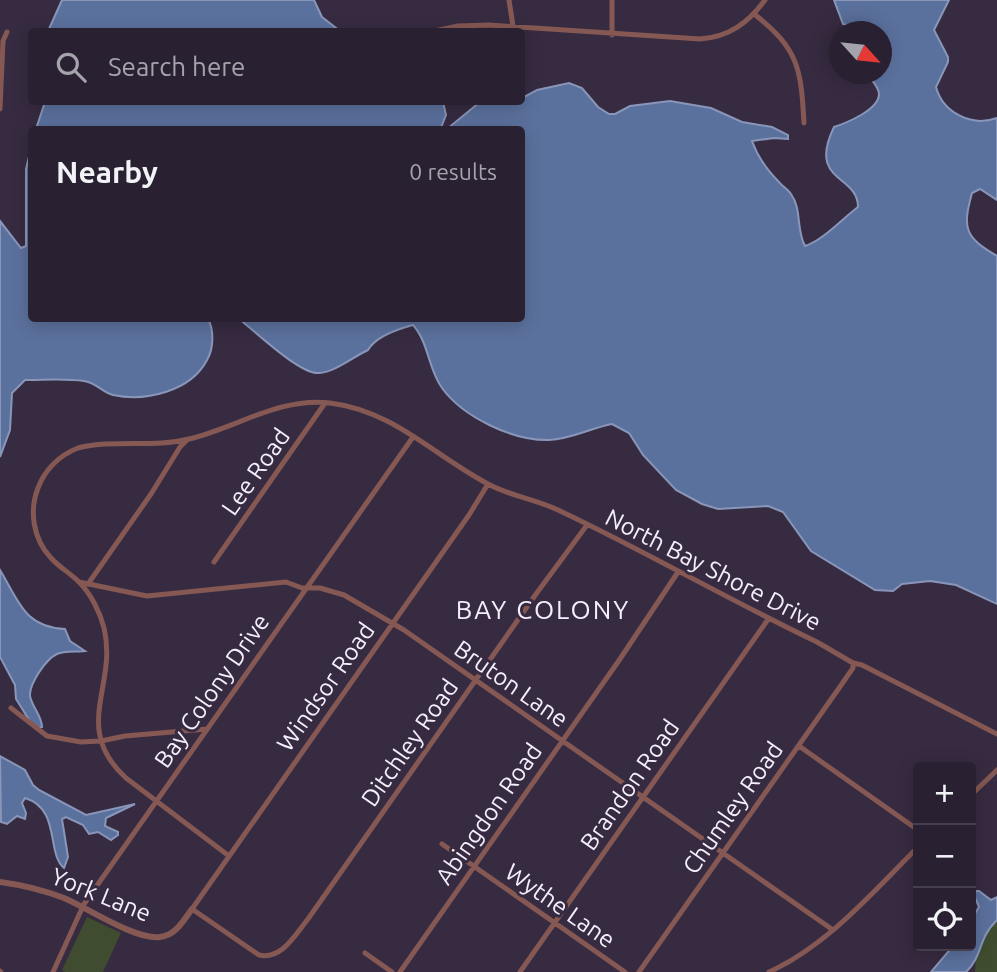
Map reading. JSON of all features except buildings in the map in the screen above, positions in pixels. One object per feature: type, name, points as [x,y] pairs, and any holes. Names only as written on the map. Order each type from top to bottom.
[{"type":"street","points":[[509,0],[513,26]]},
{"type":"street","points":[[612,0],[612,35]]},
{"type":"street","points":[[449,28],[513,26],[612,35],[708,39],[738,27],[754,14],[765,0]]},
{"type":"street","points":[[754,14],[771,29],[795,58],[802,83],[804,123]]},
{"type":"street","points":[[0,109],[3,41],[7,32]]},
{"type":"street","name":"North Bay Shore Drive","points":[[79,582],[45,551],[35,528],[34,501],[39,484],[48,470],[63,456],[84,446],[187,440],[215,433],[274,409],[326,403],[375,414],[488,484],[556,509],[853,663],[862,665],[997,734]]},
{"type":"street","name":"Lee Road","points":[[214,562],[326,403]]},
{"type":"street","name":"Bay Colony Drive","points":[[53,972],[82,907],[414,437]]},
{"type":"street","points":[[88,584],[187,440]]},
{"type":"street","name":"Windsor Road","points":[[192,909],[469,515],[488,484]]},
{"type":"street","name":"Ditchley Road","points":[[192,909],[245,947],[263,956],[283,949],[311,914],[587,525]]},
{"type":"street","name":"Abingdon Road","points":[[400,972],[678,572]]},
{"type":"street","points":[[79,582],[94,602],[107,641],[108,667],[98,708],[101,741],[106,754],[119,772],[229,856]]},
{"type":"street","name":"Bruton Lane","points":[[79,582],[147,596],[286,582],[344,595],[393,622],[833,930]]},
{"type":"street","name":"Brandon Road","points":[[520,972],[769,618]]},
{"type":"street","name":"Chumley Road","points":[[639,972],[799,746],[853,668],[853,663]]},
{"type":"street","points":[[11,708],[47,736],[80,742],[206,729]]},
{"type":"street","points":[[799,746],[913,826]]},
{"type":"street","points":[[976,790],[997,771]]},
{"type":"street","name":"Wythe Lane","points":[[442,844],[625,972]]},
{"type":"street","points":[[769,972],[778,970],[833,930],[913,852]]},
{"type":"street","name":"York Lane","points":[[0,882],[48,892],[127,929],[155,937],[175,931],[192,909]]},
{"type":"street","points":[[365,953],[392,972]]},
{"type":"green space","points":[[87,917],[121,933],[103,972],[65,972],[62,970]]},
{"type":"green space","points":[[997,920],[997,972],[975,972],[981,944]]},
{"type":"water","points":[[62,0],[314,0],[322,17],[336,28],[49,28]]},
{"type":"water","points":[[834,0],[949,0],[934,30],[948,57],[936,87],[945,104],[960,116],[978,121],[997,118],[997,200],[980,189],[972,193],[967,224],[972,237],[997,256],[997,604],[956,585],[930,581],[902,584],[893,591],[875,590],[811,551],[783,512],[768,506],[718,509],[676,490],[643,455],[629,433],[612,424],[549,440],[520,436],[490,425],[451,399],[442,388],[413,325],[388,334],[344,364],[319,373],[311,372],[290,360],[243,322],[525,322],[525,126],[451,126],[476,105],[525,105],[525,96],[537,90],[569,83],[582,88],[598,107],[609,114],[615,114],[630,106],[670,101],[711,108],[742,122],[772,127],[788,135],[788,139],[752,141],[767,168],[791,194],[797,206],[805,246],[825,234],[858,207],[856,196],[830,168],[826,158],[827,145],[834,127],[861,115],[874,105],[879,94],[875,84],[892,84],[892,21],[842,21]]},
{"type":"water","points":[[44,105],[444,105],[446,115],[442,126],[37,126]]},
{"type":"water","points":[[28,161],[28,322],[209,322],[212,345],[207,360],[190,380],[179,387],[153,395],[113,395],[92,383],[77,380],[25,380],[12,393],[10,430],[0,457],[0,221],[21,248],[26,246]]},
{"type":"water","points":[[0,570],[18,602],[31,618],[51,627],[65,629],[70,641],[85,651],[57,654],[48,661],[35,679],[30,696],[42,727],[38,728],[31,723],[16,699],[15,685],[0,657]]},
{"type":"water","points":[[0,756],[25,770],[39,790],[86,815],[135,804],[106,818],[105,826],[118,832],[111,840],[98,832],[89,834],[83,825],[66,817],[62,819],[68,857],[64,868],[55,852],[44,811],[36,804],[25,798],[22,803],[25,819],[17,816],[7,824],[1,822]]},
{"type":"water","points":[[976,891],[991,900],[997,897],[997,920],[987,933],[971,966],[966,972],[931,972],[949,951],[976,951],[976,912],[979,907]]},
{"type":"district","name":"BAY COLONY","points":[[543,610]]}]
